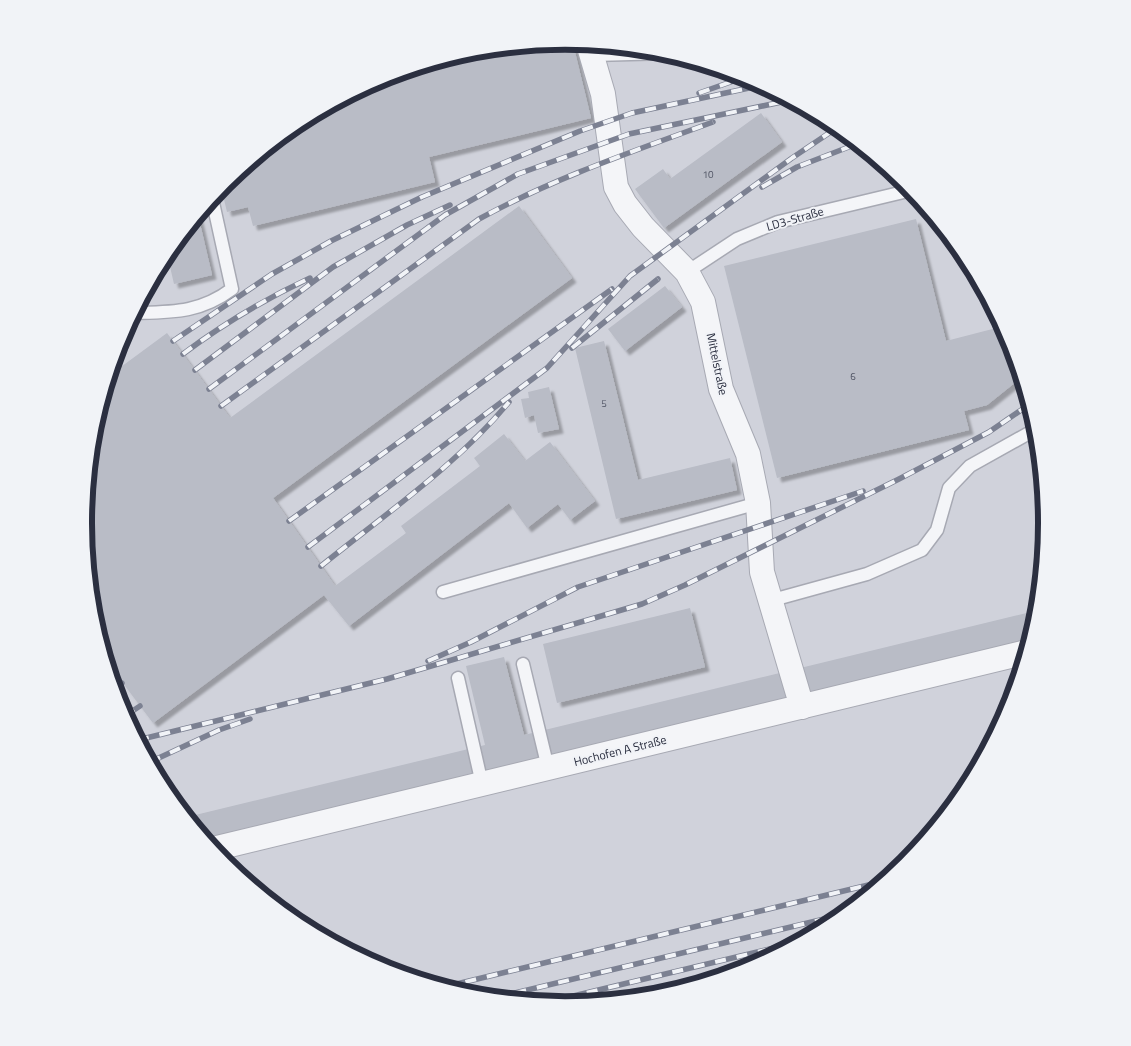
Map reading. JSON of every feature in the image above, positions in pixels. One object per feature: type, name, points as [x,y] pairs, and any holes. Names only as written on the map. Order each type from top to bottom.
[{"type":"street","name":"Mittelstraße","points":[[591,51],[603,94],[616,187],[625,204],[643,227],[687,272],[703,302],[716,375],[748,454],[758,503],[759,549],[769,601],[802,707]]},
{"type":"street","name":"Hochofen A Straße","points":[[221,847],[1019,654]]},
{"type":"lane","name":"LD3-Straße","points":[[687,272],[737,239],[778,222],[903,192]]},
{"type":"lane","points":[[142,313],[177,311],[214,303],[232,290],[214,207]]},
{"type":"lane","points":[[769,601],[867,574],[922,550],[937,530],[950,488],[970,466],[1029,433]]},
{"type":"lane","points":[[443,592],[758,503]]},
{"type":"lane","points":[[523,664],[548,768]]},
{"type":"lane","points":[[458,678],[482,784]]},
{"type":"shaded area","points":[[566,50],[627,54],[658,59],[718,75],[747,86],[802,113],[877,167],[921,211],[941,235],[959,260],[990,314],[1013,371],[1022,401],[1034,461],[1037,492],[1037,554],[1034,585],[1022,645],[1013,675],[990,732],[975,760],[941,811],[921,835],[877,879],[828,916],[802,933],[747,960],[718,971],[658,987],[627,992],[566,996],[504,992],[473,987],[413,971],[384,960],[329,933],[303,916],[254,879],[231,857],[190,811],[172,786],[141,732],[129,704],[118,675],[102,615],[97,585],[92,523],[97,461],[102,431],[118,371],[141,314],[156,286],[190,235],[210,211],[254,167],[278,148],[329,113],[356,99],[413,75],[443,66],[473,59],[535,51]]},
{"type":"building","points":[[575,50],[591,118],[429,157],[435,182],[253,226],[248,207],[227,212],[223,197],[254,167],[303,130],[329,113],[356,99],[413,75],[473,59],[535,51]]},
{"type":"building","points":[[761,113],[782,142],[664,228],[635,189],[663,169],[670,179]]},
{"type":"building","points":[[519,206],[572,278],[273,498],[335,586],[406,533],[401,526],[480,466],[474,458],[504,434],[525,461],[550,442],[595,501],[570,520],[558,504],[527,528],[509,503],[349,626],[324,595],[153,723],[118,675],[102,615],[94,554],[92,523],[97,461],[109,401],[119,368],[167,333],[230,418]]},
{"type":"building","points":[[916,219],[946,341],[996,328],[1016,382],[987,405],[964,411],[969,430],[777,478],[724,266]]},
{"type":"building","points":[[200,223],[212,275],[174,284],[169,264]]},
{"type":"building","points":[[665,286],[682,307],[625,351],[608,329]]},
{"type":"building","points":[[604,341],[638,480],[730,458],[737,490],[616,519],[575,348]]},
{"type":"building","points":[[549,387],[559,429],[538,433],[534,415],[525,418],[521,399],[529,398],[528,392]]},
{"type":"building","points":[[690,608],[705,667],[557,703],[543,644]]},
{"type":"building","points":[[1029,612],[1023,640],[212,837],[194,815],[485,745],[466,666],[504,657],[524,735]]},
{"type":"railway","points":[[699,93],[734,81]]},
{"type":"railway","points":[[173,341],[272,274],[331,241],[422,197],[580,131],[632,113],[751,88]]},
{"type":"railway","points":[[209,389],[445,215],[518,174],[629,134],[781,102]]},
{"type":"railway","points":[[221,406],[479,219],[565,178],[713,122]]},
{"type":"railway","points":[[308,547],[547,368],[630,276],[831,132]]},
{"type":"railway","points":[[762,187],[797,167],[851,146]]},
{"type":"railway","points":[[195,370],[333,267],[407,225],[450,205]]},
{"type":"railway","points":[[183,354],[213,332],[310,278]]},
{"type":"railway","points":[[572,348],[658,279]]},
{"type":"railway","points":[[289,521],[612,289]]},
{"type":"railway","points":[[321,566],[443,468],[467,447],[509,402]]},
{"type":"railway","points":[[145,738],[387,679],[642,604],[685,585],[899,479],[989,432],[1024,408]]},
{"type":"railway","points":[[428,661],[471,642],[578,587],[863,491]]},
{"type":"railway","points":[[132,711],[140,706]]},
{"type":"railway","points":[[156,759],[219,730],[250,719]]},
{"type":"railway","points":[[458,984],[870,885]]},
{"type":"railway","points":[[515,993],[823,919]]},
{"type":"railway","points":[[574,996],[772,949]]}]
